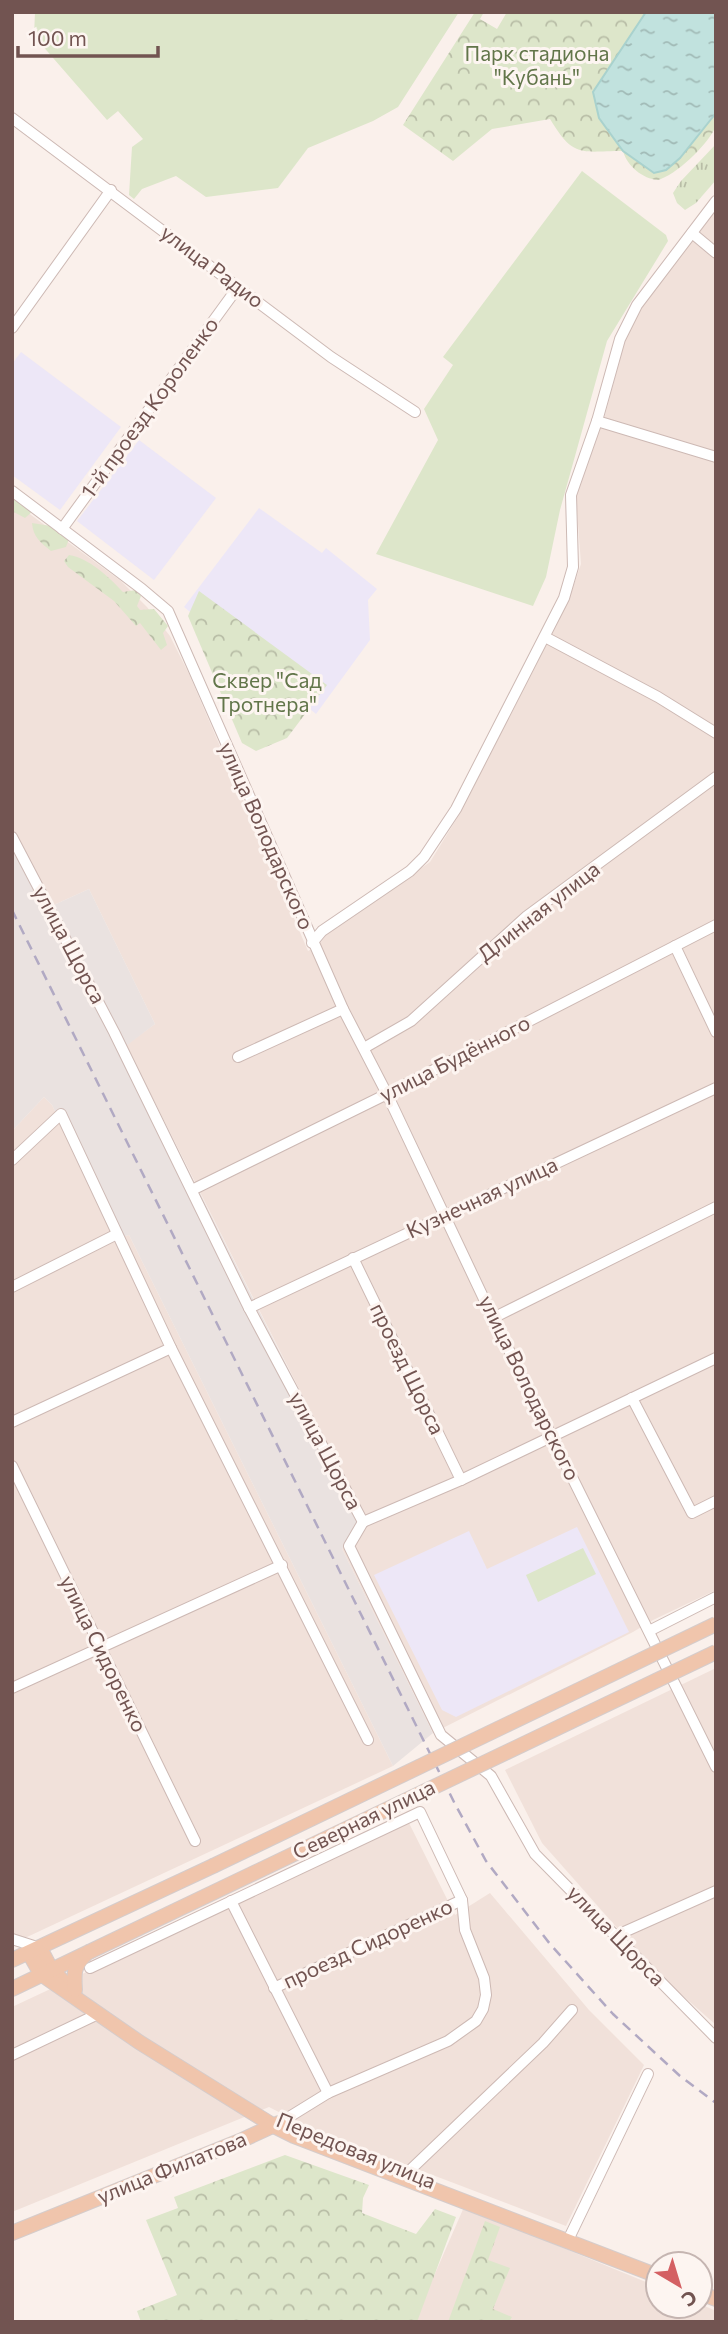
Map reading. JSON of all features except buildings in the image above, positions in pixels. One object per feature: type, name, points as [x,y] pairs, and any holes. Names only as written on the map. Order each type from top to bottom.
[{"type":"main road","name":"Северная улица","points":[[12,1960],[716,1624]]},
{"type":"main road","name":"Северная улица","points":[[12,1989],[716,1652]]},
{"type":"main road","name":"Передовая улица","points":[[35,1950],[46,1972],[98,2014],[248,2111],[644,2264]]},
{"type":"main road","points":[[75,1990],[77,1962],[89,1952]]},
{"type":"main road","name":"Передовая улица","points":[[46,1972],[307,2141],[644,2271]]},
{"type":"main road","name":"Передовая улица","points":[[244,2130],[250,2120],[248,2111]]},
{"type":"main road","points":[[12,2225],[244,2130],[273,2121]]},
{"type":"main road","name":"улица Филатова","points":[[12,2233],[273,2121]]},
{"type":"street","name":"улица Радио","points":[[12,118],[331,357],[415,412]]},
{"type":"street","points":[[12,328],[111,190]]},
{"type":"street","points":[[312,943],[322,931],[410,871],[424,857],[456,808],[564,598],[573,567],[571,495],[597,421],[620,339],[637,306],[716,201]]},
{"type":"street","points":[[692,233],[716,253]]},
{"type":"street","name":"1-й проезд Короленко","points":[[62,529],[238,287]]},
{"type":"street","points":[[597,421],[716,457]]},
{"type":"street","name":"улица Володарского","points":[[12,491],[168,611],[342,1009],[387,1094],[493,1318],[716,1767]]},
{"type":"street","points":[[545,637],[658,697],[716,733]]},
{"type":"street","name":"Длинная улица","points":[[364,1048],[411,1021],[527,916],[716,777]]},
{"type":"street","name":"улица Щорса","points":[[12,837],[114,1032],[249,1308],[363,1522],[349,1546],[441,1735],[491,1776],[535,1854],[716,2038]]},
{"type":"street","name":"улица Будённого","points":[[192,1190],[387,1094],[716,925]]},
{"type":"street","points":[[675,946],[716,1032]]},
{"type":"street","points":[[238,1057],[342,1009]]},
{"type":"street","name":"Кузнечная улица","points":[[249,1308],[716,1088]]},
{"type":"street","points":[[12,1160],[61,1114],[171,1348],[282,1564],[368,1740]]},
{"type":"street","points":[[493,1318],[716,1207]]},
{"type":"street","points":[[12,1287],[117,1234]]},
{"type":"street","name":"проезд Щорса","points":[[353,1258],[461,1479]]},
{"type":"street","points":[[12,1422],[171,1348]]},
{"type":"street","points":[[363,1522],[461,1479],[716,1358]]},
{"type":"street","points":[[632,1398],[692,1513],[716,1501]]},
{"type":"street","name":"улица Сидоренко","points":[[12,1466],[195,1841]]},
{"type":"street","points":[[12,1688],[282,1564]]},
{"type":"street","points":[[649,1631],[716,1597]]},
{"type":"street","name":"улица Филатова","points":[[231,1900],[420,1812],[462,1900],[464,1930],[484,1978],[484,2009],[476,2021],[448,2041],[328,2092],[273,2121]]},
{"type":"street","points":[[615,1936],[716,1891]]},
{"type":"street","points":[[90,1968],[231,1900],[328,2092]]},
{"type":"street","name":"проезд Сидоренко","points":[[274,1989],[462,1900]]},
{"type":"street","points":[[13,1938],[35,1950]]},
{"type":"street","points":[[407,2173],[543,2043],[572,2010]]},
{"type":"street","points":[[12,2055],[98,2014]]},
{"type":"street","points":[[570,2236],[648,2074]]},
{"type":"shaded area","points":[[716,209],[716,1590],[433,1733],[342,1549],[364,1518],[126,1045],[155,1024],[89,889],[45,909],[12,848],[12,501],[121,581],[147,607],[170,636],[189,674],[308,951],[318,946],[326,935],[430,862],[459,815],[571,593],[581,564],[576,497],[605,415],[625,340],[643,306]]},
{"type":"shaded area","points":[[21,352],[121,427],[60,510],[12,475],[12,364]]},
{"type":"shaded area","points":[[139,440],[216,498],[154,580],[77,521]]},
{"type":"shaded area","points":[[259,508],[322,553],[326,548],[377,589],[368,600],[370,640],[316,714],[184,607]]},
{"type":"shaded area","points":[[12,848],[45,909],[89,889],[155,1024],[126,1046],[364,1519],[342,1549],[433,1733],[393,1766],[129,1235],[115,1239],[52,1105],[44,1097],[12,1131]]},
{"type":"shaded area","points":[[44,1097],[52,1105],[115,1238],[129,1235],[393,1766],[12,1944],[12,1131]]},
{"type":"shaded area","points":[[577,1527],[629,1632],[456,1717],[442,1710],[374,1575],[469,1531],[487,1569]]},
{"type":"shaded area","points":[[716,1668],[716,2025],[656,1972],[542,1843],[505,1770]]},
{"type":"shaded area","points":[[408,1821],[455,1915],[490,1893],[589,2010],[644,2065],[566,2226],[312,2129],[269,2107],[12,2212],[12,2007]]},
{"type":"shaded area","points":[[464,2207],[644,2281],[644,2320],[714,2320],[714,2310],[716,2311],[716,2322],[414,2322]]},
{"type":"green space","points":[[35,12],[459,12],[398,107],[373,121],[308,148],[278,188],[206,197],[176,176],[142,189],[134,199],[129,195],[132,147],[143,139],[118,111],[107,120],[34,36]]},
{"type":"green space","name":"Парк стадиона \"Кубань\"","points":[[475,12],[484,12],[480,19],[497,29],[507,12],[646,12],[593,92],[599,119],[623,151],[588,151],[573,147],[550,119],[492,129],[453,161],[403,125]]},
{"type":"green space","points":[[716,113],[715,128],[704,144],[689,160],[658,180],[641,174],[632,167],[623,151]]},
{"type":"green space","points":[[716,144],[716,180],[696,203],[685,210],[677,203],[673,193]]},
{"type":"green space","points":[[582,171],[666,235],[668,241],[607,341],[560,510],[546,577],[533,606],[376,554],[438,440],[424,409],[453,365],[443,357]]},
{"type":"green space","points":[[12,496],[33,511],[25,518],[12,511]]},
{"type":"green space","points":[[32,523],[51,526],[69,539],[66,547],[51,551],[36,536]]},
{"type":"green space","points":[[69,555],[91,564],[123,592],[136,590],[141,596],[137,606],[140,610],[154,609],[168,626],[163,633],[167,645],[161,650],[140,623],[136,626],[114,601],[68,567],[64,561]]},
{"type":"green space","name":"Сквер \"Сад Тротнера\"","points":[[199,591],[327,685],[287,738],[256,751],[242,743],[188,616]]},
{"type":"green space","points":[[583,1548],[596,1574],[538,1602],[526,1575]]},
{"type":"green space","points":[[285,2155],[369,2185],[363,2198],[362,2213],[416,2234],[435,2209],[456,2217],[417,2322],[141,2322],[137,2311],[177,2295],[146,2220],[178,2208],[174,2197]]},
{"type":"green space","points":[[485,2221],[500,2227],[488,2260],[510,2268],[493,2309],[512,2317],[509,2322],[448,2322]]},
{"type":"water","points":[[646,12],[716,12],[716,113],[680,158],[666,170],[654,173],[623,151],[599,118],[593,92]]},
{"type":"railway","points":[[12,910],[455,1804],[486,1861],[550,1944],[613,2014],[680,2076],[716,2103]]}]
